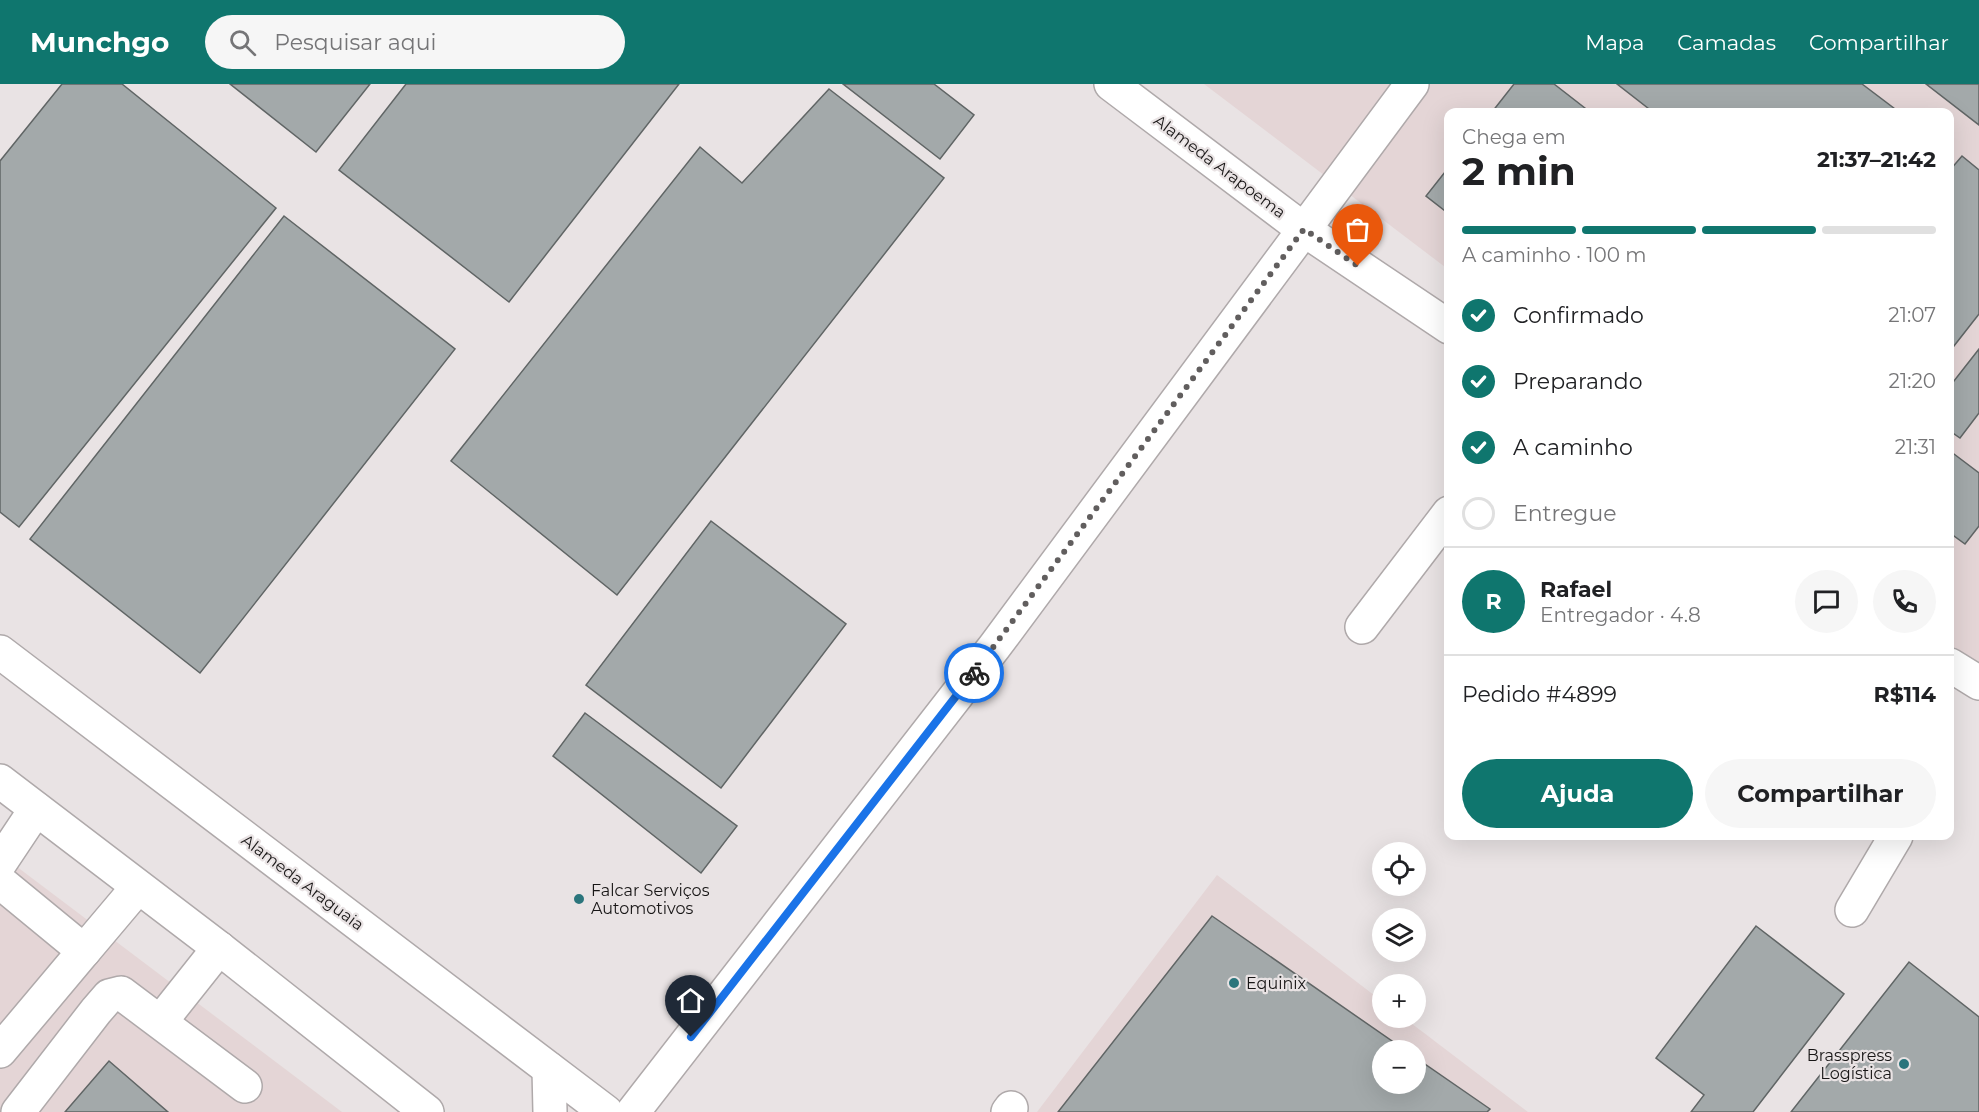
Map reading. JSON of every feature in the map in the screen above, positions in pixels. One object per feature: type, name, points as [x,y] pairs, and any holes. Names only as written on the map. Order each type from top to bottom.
[{"type":"street","name":"Alameda Arapoema","points":[[1111,84],[1304,229],[1444,324]]},
{"type":"street","points":[[633,1112],[995,646],[1413,84]]},
{"type":"street","points":[[1362,627],[1444,520]]},
{"type":"street","name":"Alameda Araguaia","points":[[0,652],[606,1112]]},
{"type":"street","points":[[1954,667],[1979,683]]},
{"type":"street","points":[[0,781],[219,948],[427,1112]]},
{"type":"street","points":[[0,863],[36,808]]},
{"type":"street","points":[[1852,910],[1894,840]]},
{"type":"street","points":[[0,882],[84,951]]},
{"type":"street","points":[[0,1051],[138,887]]},
{"type":"street","points":[[161,1021],[219,948]]},
{"type":"street","points":[[18,1112],[109,996],[121,993],[245,1086]]},
{"type":"street","points":[[549,1069],[550,1112]]},
{"type":"shaded area","points":[[1204,84],[1979,84],[1979,673],[1954,654],[1954,108],[1444,108],[1444,266]]},
{"type":"shaded area","points":[[0,854],[342,1112],[0,1112]]},
{"type":"shaded area","name":"Equinix","points":[[1217,875],[1372,994],[1372,1028],[1417,1028],[1528,1112],[1037,1112]]},
{"type":"building","points":[[62,84],[122,84],[276,208],[19,527],[0,512],[0,161]]},
{"type":"building","points":[[230,84],[370,84],[316,152]]},
{"type":"building","points":[[406,84],[679,84],[509,302],[339,170]]},
{"type":"building","points":[[843,84],[934,84],[974,115],[940,159]]},
{"type":"building","points":[[1514,84],[1554,84],[1585,108],[1495,108]]},
{"type":"building","points":[[1617,84],[1862,84],[1894,108],[1648,108]]},
{"type":"building","points":[[1926,84],[1979,84],[1979,125]]},
{"type":"building","points":[[829,89],[944,178],[617,595],[451,461],[700,147],[742,183]]},
{"type":"building","points":[[1962,156],[1979,170],[1979,314],[1954,346],[1954,165]]},
{"type":"building","points":[[1444,173],[1444,210],[1426,196]]},
{"type":"building","points":[[284,216],[455,349],[200,673],[30,539]]},
{"type":"building","points":[[1979,349],[1979,413],[1960,438],[1954,434],[1954,381]]},
{"type":"building","points":[[1954,454],[1979,473],[1979,526],[1965,544],[1954,536]]},
{"type":"building","points":[[711,521],[846,624],[721,788],[586,685]]},
{"type":"building","points":[[585,713],[737,826],[701,873],[553,756]]},
{"type":"building","name":"Equinix","points":[[1212,916],[1391,1040],[1372,1040],[1372,1094],[1426,1094],[1426,1065],[1490,1109],[1487,1112],[1058,1112]]},
{"type":"building","points":[[1756,926],[1844,994],[1753,1112],[1691,1112],[1704,1095],[1656,1058]]},
{"type":"building","name":"Brasspress Logística","points":[[1909,962],[1979,1017],[1979,1112],[1791,1112]]},
{"type":"building","points":[[109,1061],[168,1112],[65,1112]]},
{"type":"way so far","points":[[974,673],[1304,229],[1358,266]]},
{"type":"place","name":"Falcar Serviços Automotivos","points":[[579,899]]},
{"type":"place","name":"Equinix","points":[[1234,983]]},
{"type":"place","name":"Brasspress Logística","points":[[1904,1064]]},
{"type":"route","points":[[691,1037],[974,673]]}]
